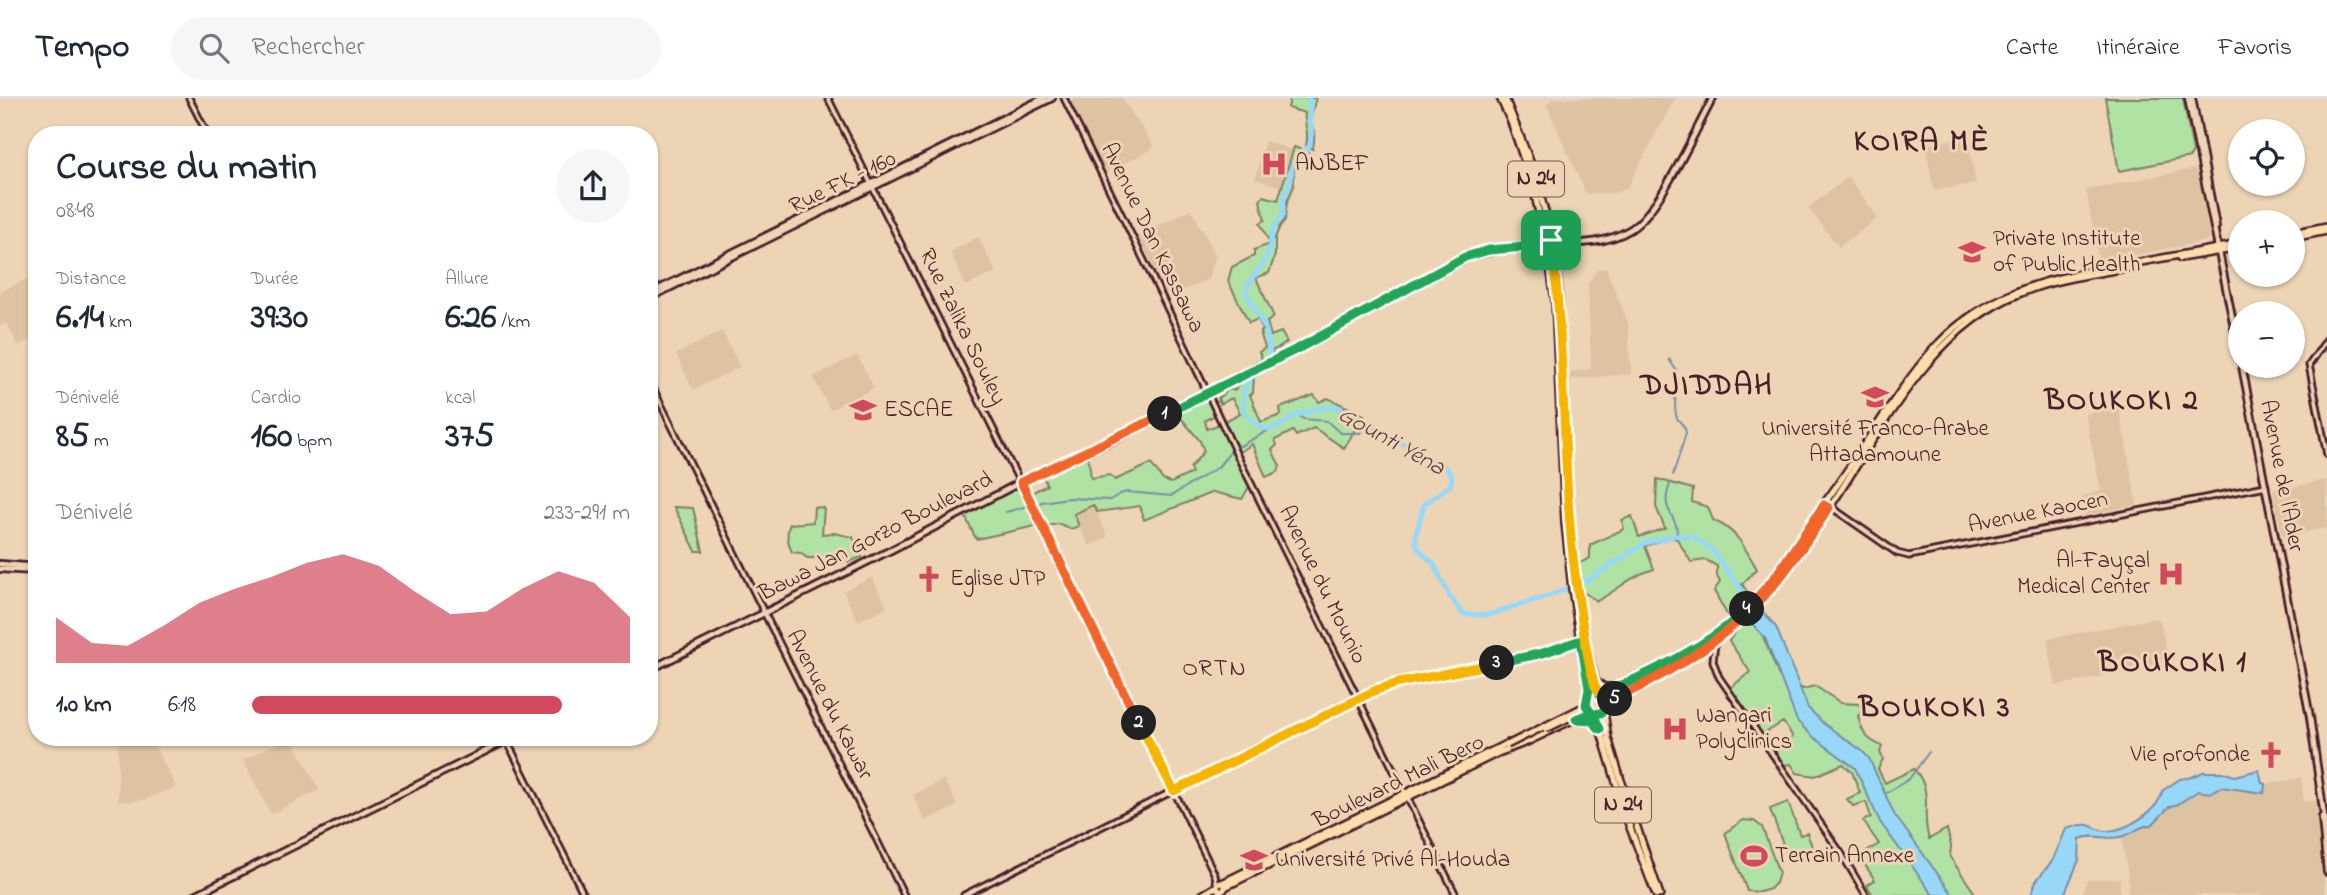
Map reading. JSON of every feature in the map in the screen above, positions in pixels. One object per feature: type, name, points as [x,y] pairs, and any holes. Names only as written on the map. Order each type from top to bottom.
[{"type":"main road","name":"Rue FK - 160","points":[[872,186],[1044,98]]},
{"type":"main road","name":"Rue FK - 160","points":[[658,292],[1052,98]]},
{"type":"main road","name":"N 24","points":[[1502,98],[1549,244],[1555,301],[1565,497],[1573,581],[1589,696]]},
{"type":"main road","name":"Bawa Jan Gorzo Boulevard","points":[[658,666],[1021,482],[1110,442],[1270,362],[1362,315],[1465,257],[1489,250],[1602,240],[1629,230],[1640,222],[1665,189],[1713,98]]},
{"type":"main road","points":[[2190,98],[2229,301]]},
{"type":"main road","points":[[2305,233],[2326,231]]},
{"type":"main road","points":[[1673,665],[1600,695],[1589,696],[1585,704],[1592,714],[1605,708],[1715,640],[1749,609],[1828,505],[1901,399],[1944,344],[1967,323],[2020,293],[2055,282],[2228,248]]},
{"type":"main road","name":"Avenue de l'Ader","points":[[2244,378],[2310,717],[2327,837]]},
{"type":"main road","points":[[0,566],[28,568]]},
{"type":"main road","name":"N 24","points":[[1574,588],[1593,678],[1600,695]]},
{"type":"main road","points":[[1497,751],[1673,665],[1749,609]]},
{"type":"main road","points":[[1593,678],[1604,687],[1618,687]]},
{"type":"main road","points":[[1600,695],[1604,699],[1605,708]]},
{"type":"main road","name":"Boulevard Mali Bero","points":[[1202,895],[1497,751],[1585,704]]},
{"type":"main road","name":"N 24","points":[[1605,708],[1608,738],[1629,814]]},
{"type":"main road","name":"N 24","points":[[1592,714],[1600,729],[1658,895]]},
{"type":"main road","name":"Boulevard Mali Bero","points":[[1497,751],[1512,749],[1592,714]]},
{"type":"main road","points":[[1576,719],[1591,720],[1600,729]]},
{"type":"main road","points":[[195,895],[490,746]]},
{"type":"main road","name":"Avenue de l'Ader","points":[[2323,800],[2327,872]]},
{"type":"main road","name":"Boulevard Mali Bero","points":[[1212,895],[1221,887]]},
{"type":"street","points":[[189,98],[203,126]]},
{"type":"street","name":"Rue Zalika Souley","points":[[828,98],[1221,887]]},
{"type":"street","name":"Avenue Dan Kassawa","points":[[1064,98],[1208,393]]},
{"type":"street","points":[[2327,339],[2309,365],[2327,455]]},
{"type":"street","name":"Avenue du Mounio","points":[[1208,393],[1456,895]]},
{"type":"street","name":"Avenue du Kawar","points":[[658,398],[904,895]]},
{"type":"street","name":"Avenue Kaocen","points":[[1828,505],[1906,556],[2266,486]]},
{"type":"street","points":[[964,895],[1357,698],[1399,683],[1543,653],[1581,640]]},
{"type":"street","points":[[1715,640],[1713,661],[1719,677],[1841,853],[1866,895]]},
{"type":"street","points":[[510,746],[584,895]]},
{"type":"shaded area","points":[[1073,98],[1122,98],[1153,145],[1151,150],[1105,172],[1071,103]]},
{"type":"shaded area","points":[[1554,98],[1675,98],[1627,188],[1615,193],[1586,194],[1546,104]]},
{"type":"shaded area","points":[[1967,136],[1976,183],[1934,191],[1925,145]]},
{"type":"shaded area","name":"ANBEF","points":[[1265,141],[1293,150],[1282,187],[1255,179]]},
{"type":"shaded area","points":[[2193,169],[2198,172],[2210,235],[2207,241],[2104,261],[2098,258],[2086,190]]},
{"type":"shaded area","points":[[1848,177],[1878,218],[1839,247],[1808,208]]},
{"type":"shaded area","points":[[1191,209],[1216,255],[1208,279],[1168,298],[1138,236]]},
{"type":"shaded area","points":[[978,237],[996,272],[966,286],[950,252]]},
{"type":"shaded area","points":[[1606,268],[1628,323],[1631,374],[1565,380],[1572,372],[1591,369],[1588,284],[1597,269]]},
{"type":"shaded area","points":[[28,278],[28,341],[18,346],[7,323],[0,326],[0,292]]},
{"type":"shaded area","points":[[722,331],[740,367],[693,390],[676,354]]},
{"type":"shaded area","points":[[857,355],[874,388],[830,410],[813,377]]},
{"type":"shaded area","points":[[2119,407],[2137,505],[2086,515],[2082,496],[2101,491],[2085,414]]},
{"type":"shaded area","points":[[2325,480],[2327,528],[2285,536],[2282,534],[2273,491]]},
{"type":"shaded area","points":[[1093,505],[1108,537],[1089,546],[1074,514]]},
{"type":"shaded area","points":[[872,577],[887,607],[858,621],[843,591]]},
{"type":"shaded area","points":[[2156,618],[2160,621],[2169,662],[2056,686],[2047,639]]},
{"type":"shaded area","points":[[118,746],[155,746],[176,787],[146,799],[118,801]]},
{"type":"shaded area","points":[[271,746],[297,746],[319,790],[271,814],[243,760]]},
{"type":"shaded area","points":[[2301,778],[2304,802],[2318,800],[2325,895],[2127,895],[2129,883],[2122,837],[2159,818],[2169,807],[2198,791],[2210,793],[2221,787],[2264,793],[2265,784]]},
{"type":"shaded area","points":[[944,779],[957,806],[925,821],[913,795]]},
{"type":"shaded area","points":[[2120,878],[2120,895],[2082,895],[2087,880]]},
{"type":"green space","points":[[1290,98],[1316,98],[1309,124],[1315,131],[1313,149],[1306,146],[1305,113],[1288,108]]},
{"type":"green space","points":[[2105,98],[2183,98],[2193,152],[2190,157],[2119,171]]},
{"type":"green space","points":[[1294,147],[1308,152],[1294,170],[1294,185],[1287,202],[1285,220],[1275,238],[1275,255],[1269,273],[1256,278],[1274,317],[1267,322],[1271,336],[1281,332],[1287,342],[1273,350],[1272,358],[1256,366],[1255,363],[1262,359],[1259,352],[1265,348],[1260,332],[1263,330],[1258,319],[1249,323],[1228,281],[1232,267],[1254,256],[1254,250],[1270,244],[1260,223],[1265,220],[1260,201],[1263,196],[1278,200]]},
{"type":"green space","points":[[1269,365],[1254,377],[1253,393],[1250,395],[1261,422],[1281,415],[1280,408],[1314,395],[1319,402],[1328,398],[1364,415],[1344,448],[1314,428],[1296,436],[1293,431],[1275,440],[1277,445],[1272,450],[1280,466],[1278,472],[1266,477],[1252,444],[1240,452],[1231,444],[1225,421],[1240,413],[1232,398],[1220,404],[1218,398],[1228,390],[1235,390],[1243,378]]},
{"type":"green space","points":[[1206,396],[1216,415],[1205,420],[1207,429],[1220,424],[1249,487],[1242,499],[1213,492],[1144,520],[1140,506],[1097,512],[1093,505],[1074,514],[1079,526],[1071,529],[1060,524],[1045,526],[1029,494],[1047,485],[1042,475],[1088,453],[1091,478],[1110,475],[1115,480],[1151,464],[1163,480],[1171,483],[1192,473],[1190,468],[1204,451],[1200,441],[1176,412]]},
{"type":"green space","points":[[1657,479],[1693,489],[1692,502],[1708,507],[1713,520],[1734,534],[1757,569],[1742,584],[1753,600],[1730,620],[1714,591],[1720,582],[1717,566],[1706,560],[1691,562],[1677,539],[1671,537],[1645,546],[1654,569],[1631,579],[1597,601],[1580,590],[1576,565],[1590,558],[1590,545],[1624,529],[1622,520],[1632,516],[1639,537],[1665,528],[1656,507]]},
{"type":"green space","points":[[1018,487],[1036,526],[976,539],[964,514]]},
{"type":"green space","points":[[674,507],[693,508],[703,551],[696,551]]},
{"type":"green space","points":[[814,507],[824,508],[822,534],[834,533],[853,537],[862,557],[849,562],[846,558],[807,558],[801,553],[792,552],[788,538],[790,524],[813,522]]},
{"type":"green space","points":[[1746,617],[1762,634],[1779,676],[1803,689],[1815,686],[1841,703],[1859,704],[1863,710],[1858,716],[1863,731],[1868,738],[1882,746],[1880,752],[1883,759],[1878,769],[1885,783],[1914,769],[1926,794],[1929,839],[1947,829],[1951,846],[1950,857],[1976,895],[1873,895],[1867,885],[1875,880],[1859,856],[1879,844],[1863,821],[1871,817],[1866,802],[1853,806],[1847,799],[1860,793],[1852,772],[1843,764],[1815,776],[1797,773],[1791,764],[1785,765],[1776,750],[1793,737],[1783,722],[1762,735],[1729,689],[1750,672],[1729,641]]},
{"type":"green space","points":[[1788,802],[1800,835],[1807,833],[1813,849],[1788,858],[1770,809]]},
{"type":"green space","points":[[1743,820],[1754,821],[1762,827],[1779,873],[1776,883],[1770,889],[1760,892],[1747,891],[1725,833]]},
{"type":"water","points":[[1758,606],[1776,627],[1808,708],[1824,724],[1869,758],[1894,814],[1953,895],[1933,895],[1880,822],[1855,768],[1797,721],[1765,638],[1746,617]]},
{"type":"water","points":[[2259,770],[2262,783],[2265,784],[2264,793],[2221,787],[2210,793],[2198,791],[2169,807],[2152,825],[2120,837],[2080,839],[2079,860],[2064,895],[2031,895],[2036,881],[2053,860],[2066,829],[2088,825],[2105,831],[2116,830],[2149,812],[2162,791],[2180,779],[2203,772],[2222,772],[2235,776]]},
{"type":"waterway","name":"Gounti Yéna","points":[[1309,98],[1309,121],[1312,127],[1310,145],[1292,166],[1291,180],[1284,197],[1283,216],[1273,229],[1268,255],[1248,285],[1246,293],[1266,330],[1270,352],[1268,367],[1254,375],[1246,385],[1243,403],[1250,418],[1257,425],[1271,429],[1304,413],[1338,407],[1445,467],[1452,476],[1451,485],[1424,504],[1416,543],[1419,550],[1434,564],[1449,595],[1463,614],[1487,615],[1551,595],[1590,579],[1645,543],[1677,535],[1693,537],[1711,549],[1742,590],[1746,605],[1753,612]]},
{"type":"waterway","points":[[2313,367],[2327,345]]},
{"type":"waterway","points":[[1669,359],[1676,370]]},
{"type":"waterway","points":[[1673,475],[1686,433],[1676,415],[1677,382]]},
{"type":"waterway","points":[[1298,415],[1303,419],[1327,421],[1340,433],[1360,433],[1366,422]]},
{"type":"waterway","points":[[1006,512],[1068,498],[1110,500],[1127,492],[1171,496],[1218,467],[1231,451],[1271,429]]},
{"type":"waterway","points":[[1670,484],[1667,501],[1677,535]]},
{"type":"waterway","points":[[1885,794],[1909,779],[1929,752]]},
{"type":"place","name":"ANBEF","points":[[1274,164]]},
{"type":"place","name":"Private Institute of Public Health","points":[[1972,252]]},
{"type":"place","name":"Université Franco-Arabe Attadamoune","points":[[1875,397]]},
{"type":"place","name":"ESCAE","points":[[863,410]]},
{"type":"place","name":"Al-Fayçal Medical Center","points":[[2171,574]]},
{"type":"place","name":"Eglise JTP","points":[[929,579]]},
{"type":"place","name":"Wangari Polyclinics","points":[[1675,729]]},
{"type":"place","name":"Vie profonde","points":[[2271,755]]},
{"type":"place","name":"Terrain Annexe","points":[[1754,856]]},
{"type":"place","name":"Université Privé Al-Houda","points":[[1254,860]]},
{"type":"district","name":"KOIRA MÈ","points":[[1922,143]]},
{"type":"district","name":"DJIDDAH","points":[[1707,387]]},
{"type":"district","name":"BOUKOKI 2","points":[[2122,402]]},
{"type":"district","name":"BOUKOKI 1","points":[[2173,664]]},
{"type":"district","name":"ORTN","points":[[1215,669]]},
{"type":"district","name":"BOUKOKI 3","points":[[1935,709]]},
{"type":"route","points":[[1551,240],[1536,246],[1489,250],[1465,257],[1301,347],[1110,442],[1021,482],[1174,791],[1376,690],[1543,653],[1581,640],[1589,689],[1586,705],[1591,713],[1576,719],[1591,720],[1600,729],[1593,714],[1601,713],[1606,706],[1600,695],[1672,662],[1717,634],[1750,606],[1775,577],[1824,505],[1829,508],[1770,590],[1726,632],[1691,658],[1606,706],[1603,697],[1602,696],[1600,695],[1599,695],[1593,678],[1573,555],[1566,480],[1559,294],[1552,248],[1554,244],[1551,240]]}]
